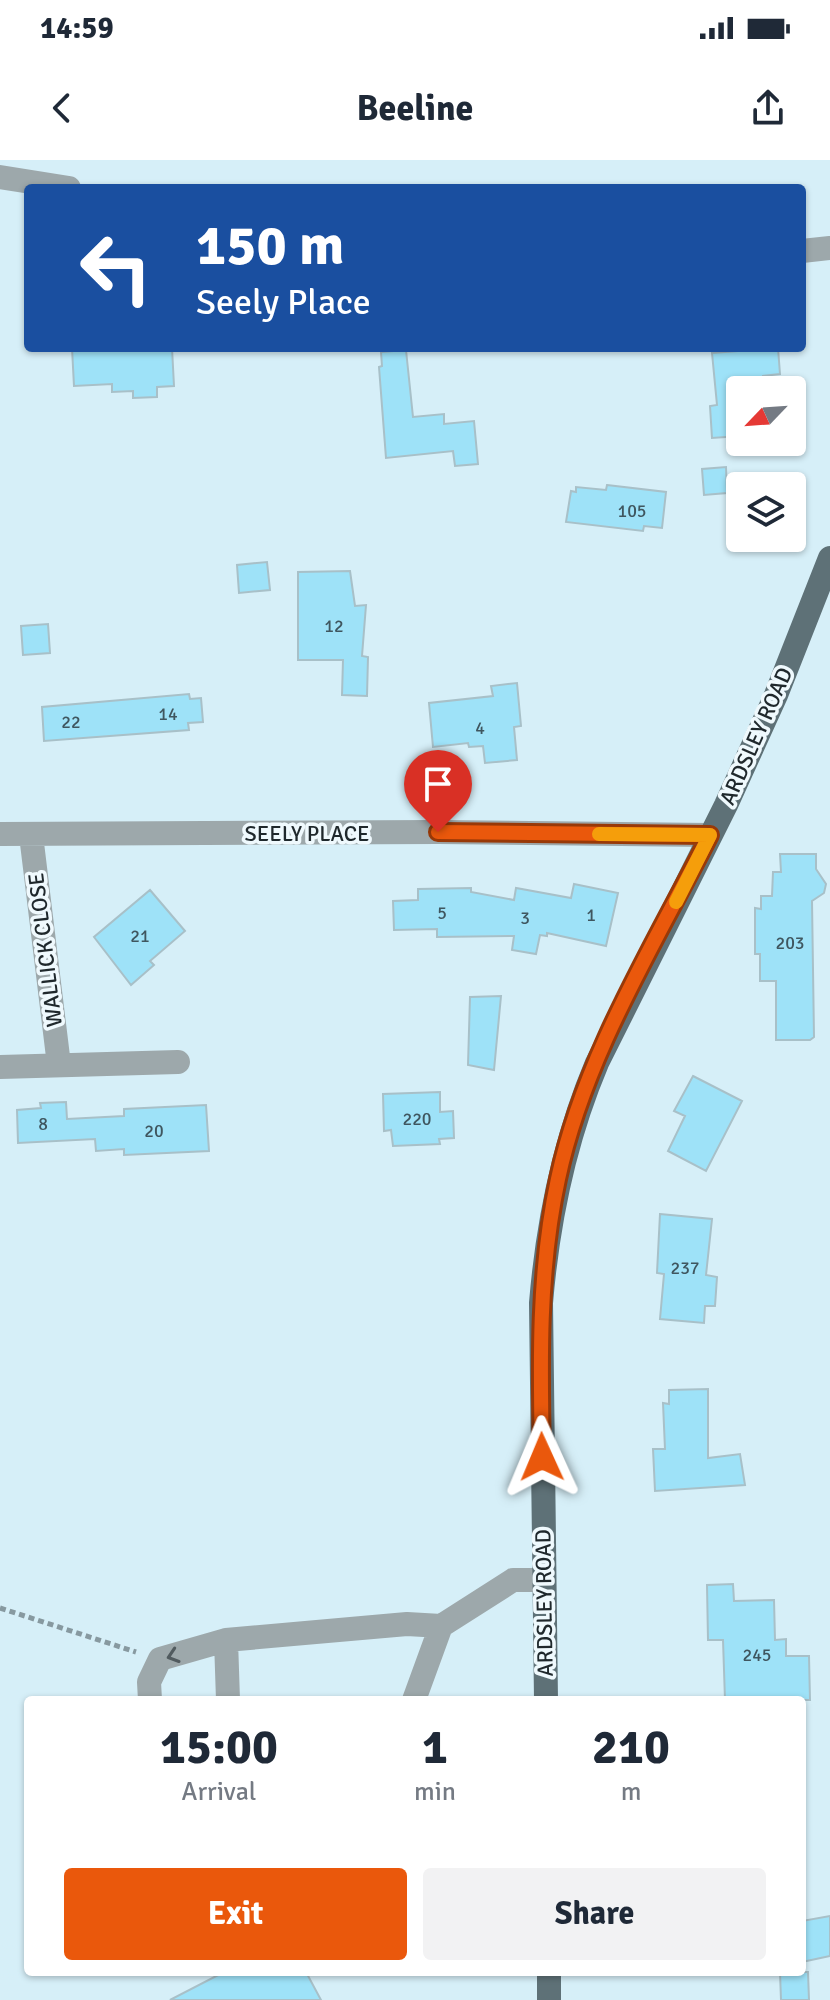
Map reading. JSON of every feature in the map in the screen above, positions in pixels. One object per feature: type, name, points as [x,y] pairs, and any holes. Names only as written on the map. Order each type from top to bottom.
[{"type":"main road","name":"ARDSLEY ROAD","points":[[546,1696],[541,1303],[558,1177],[579,1106],[601,1052],[776,695],[830,558]]},
{"type":"main road","points":[[546,1976],[549,2000]]},
{"type":"street","points":[[0,177],[44,184]]},
{"type":"street","points":[[806,251],[830,248]]},
{"type":"street","name":"SEELY PLACE","points":[[0,834],[438,832],[710,835]]},
{"type":"street","name":"WALLICK CLOSE","points":[[31,835],[59,1065]]},
{"type":"street","points":[[0,1067],[178,1062]]},
{"type":"street","points":[[150,1696],[149,1682],[160,1659],[226,1640],[407,1624],[441,1626],[513,1580],[544,1580]]},
{"type":"street","points":[[415,1696],[441,1626]]},
{"type":"street","points":[[226,1640],[228,1696]]},
{"type":"path","points":[[0,1608],[160,1659]]},
{"type":"building","points":[[72,352],[172,352],[174,386],[157,387],[157,397],[133,398],[133,391],[112,392],[112,384],[74,386]]},
{"type":"building","points":[[381,352],[406,352],[413,417],[444,414],[444,424],[474,421],[478,464],[455,466],[453,451],[386,458],[379,367],[382,366]]},
{"type":"building","points":[[778,352],[780,374],[726,376],[726,437],[712,438],[710,406],[717,405],[712,353]]},
{"type":"building","points":[[726,467],[726,493],[704,495],[702,469]]},
{"type":"building","points":[[607,485],[666,492],[662,528],[644,526],[643,531],[566,522],[571,491],[576,492],[576,487],[606,490]]},
{"type":"building","points":[[267,562],[270,590],[239,593],[237,565]]},
{"type":"building","points":[[350,571],[355,606],[366,605],[362,656],[368,657],[367,696],[342,695],[343,660],[298,660],[298,572]]},
{"type":"building","points":[[48,624],[50,653],[23,655],[21,626]]},
{"type":"building","points":[[517,683],[521,726],[514,727],[517,760],[485,763],[483,746],[469,747],[468,743],[433,747],[429,703],[493,696],[491,686]]},
{"type":"building","points":[[189,694],[190,699],[201,698],[203,722],[188,723],[189,730],[44,741],[42,707]]},
{"type":"building","points":[[780,854],[816,854],[816,869],[826,884],[824,893],[812,901],[814,1037],[810,1040],[776,1040],[776,981],[760,981],[760,954],[755,954],[755,908],[761,909],[761,896],[772,896],[773,872],[781,872]]},
{"type":"building","points":[[574,884],[618,893],[606,946],[547,933],[547,936],[540,935],[536,954],[512,950],[514,936],[437,937],[437,929],[394,930],[393,901],[418,900],[418,889],[471,888],[471,892],[514,900],[516,888],[571,898]]},
{"type":"building","points":[[150,890],[185,931],[150,961],[154,965],[131,985],[94,937]]},
{"type":"building","points":[[501,996],[494,1070],[468,1065],[470,997]]},
{"type":"building","points":[[693,1076],[742,1101],[706,1171],[668,1151],[685,1116],[674,1111]]},
{"type":"building","points":[[440,1092],[440,1112],[453,1111],[454,1138],[439,1139],[440,1144],[393,1146],[391,1130],[384,1131],[383,1094]]},
{"type":"building","points":[[66,1102],[67,1119],[124,1116],[124,1109],[206,1105],[209,1151],[124,1155],[124,1149],[96,1151],[95,1139],[18,1143],[17,1110],[41,1108],[40,1103]]},
{"type":"building","points":[[660,1214],[712,1219],[706,1275],[717,1277],[715,1306],[705,1306],[704,1323],[660,1319],[664,1274],[657,1273]]},
{"type":"building","points":[[708,1389],[708,1458],[740,1454],[745,1485],[655,1491],[653,1449],[665,1449],[663,1403],[669,1404],[669,1390]]},
{"type":"building","points":[[733,1584],[734,1601],[774,1600],[775,1640],[786,1639],[786,1656],[809,1656],[810,1700],[806,1700],[806,1696],[725,1696],[723,1640],[708,1640],[707,1585]]},
{"type":"building","points":[[830,1916],[830,1956],[806,1961],[806,1920]]},
{"type":"building","points":[[808,1972],[809,2000],[781,2000],[780,1976],[806,1976]]},
{"type":"building","points":[[216,1976],[308,1976],[321,2000],[170,2000]]},
{"type":"slow traffic","points":[[599,834],[710,835],[676,902]]},
{"type":"route","points":[[438,832],[710,835],[616,1019],[579,1106],[558,1177],[541,1303],[542,1457]]}]
